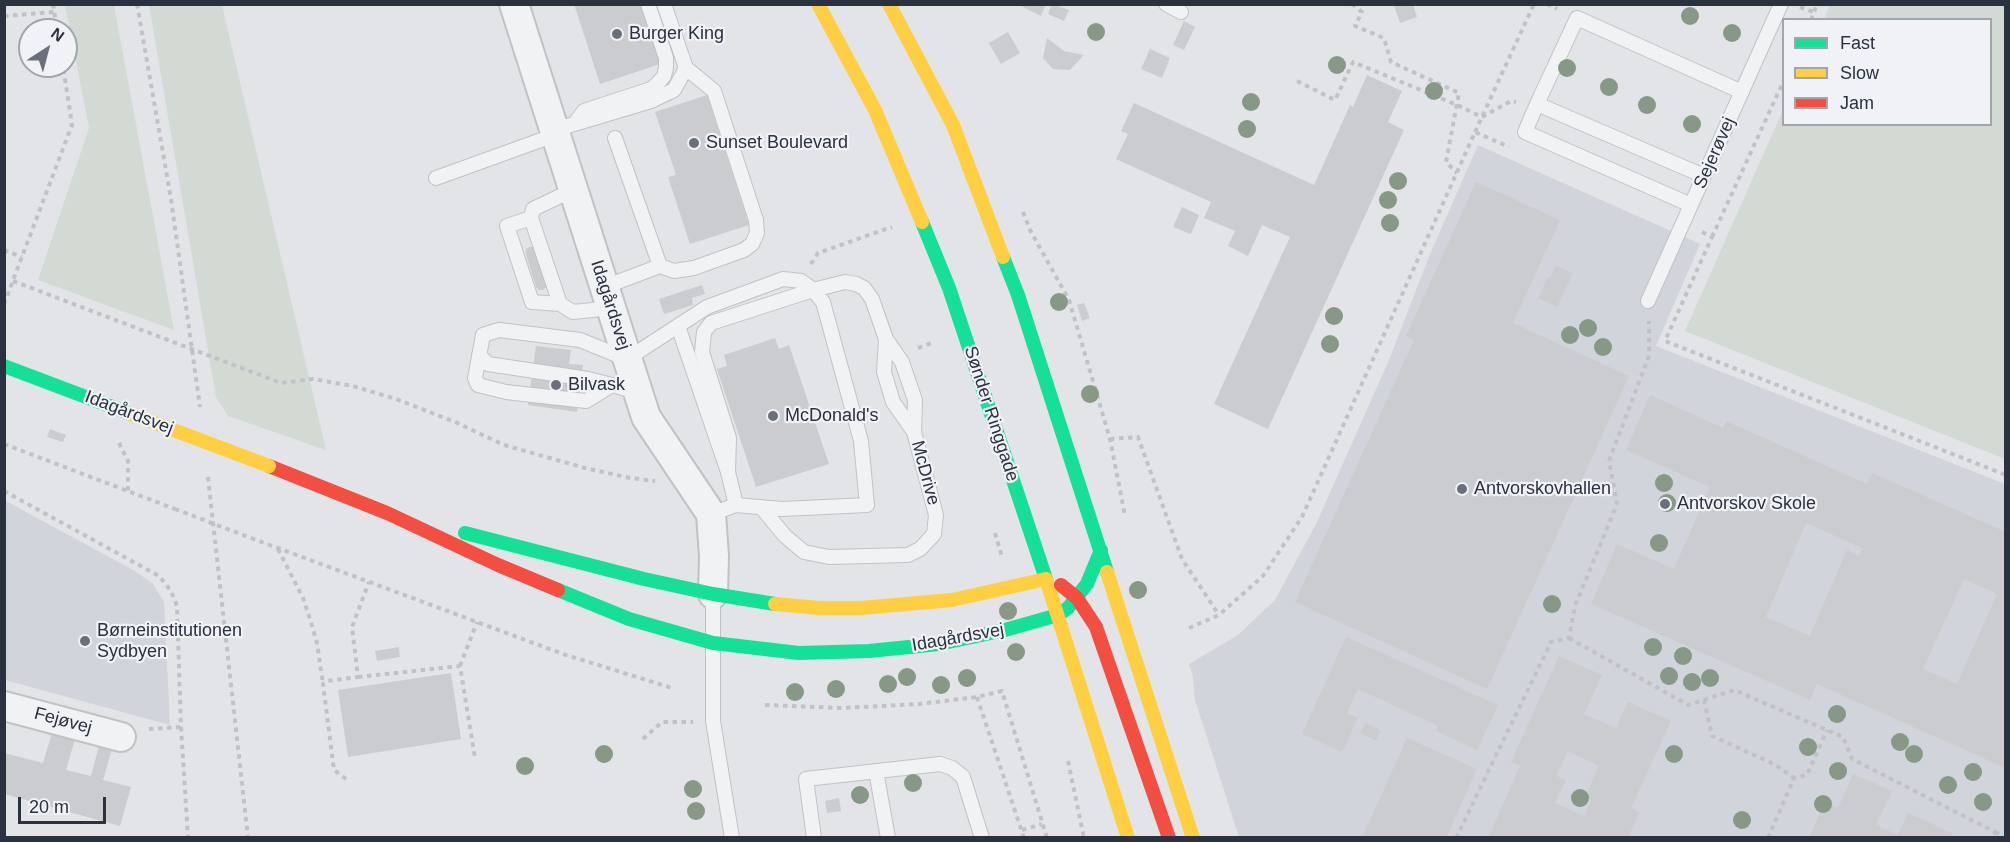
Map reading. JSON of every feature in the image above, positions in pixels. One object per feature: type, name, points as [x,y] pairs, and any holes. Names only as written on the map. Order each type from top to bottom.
[{"type":"main road","name":"Sønder Ringgade","points":[[818,4],[876,110],[941,268],[1058,615],[1128,837]]},
{"type":"main road","points":[[889,4],[953,125],[1018,295],[1193,837]]},
{"type":"main road","name":"Idagårdsvej","points":[[4,366],[387,513],[498,565],[629,619],[713,643],[799,653],[869,651],[939,644],[1005,630],[1058,615]]},
{"type":"main road","name":"Idagårdsvej","points":[[387,513],[644,579],[713,594],[790,606],[861,608],[952,600],[1046,579]]},
{"type":"main road","points":[[1058,615],[1077,598],[1095,568],[1101,550]]},
{"type":"main road","points":[[1046,579],[1063,586],[1077,598],[1089,614],[1099,635],[1169,837]]},
{"type":"street","name":"Idagårdsvej","points":[[514,4],[561,129],[573,190],[627,359],[625,388],[684,475],[739,508],[714,546],[713,594]]},
{"type":"street","name":"Fejøvej","points":[[4,706],[122,737]]},
{"type":"lane","points":[[561,129],[584,111],[651,89],[664,76],[666,58],[648,4]]},
{"type":"lane","points":[[660,266],[674,271],[694,268],[744,250],[752,244],[756,233],[756,220],[714,91],[686,68],[664,4]]},
{"type":"lane","points":[[1166,4],[1181,12]]},
{"type":"lane","name":"Sejerøvej","points":[[1648,301],[1781,4]]},
{"type":"lane","points":[[1691,205],[1525,132],[1537,104],[1577,18],[1742,92]]},
{"type":"lane","points":[[436,178],[561,129],[651,101],[674,90],[686,68]]},
{"type":"lane","points":[[1537,104],[1704,176]]},
{"type":"lane","points":[[615,138],[660,266]]},
{"type":"lane","points":[[560,304],[531,218],[533,208],[573,190]]},
{"type":"lane","points":[[531,218],[507,226],[532,302],[560,304],[573,312],[607,298],[660,266]]},
{"type":"lane","points":[[625,388],[586,401],[506,392],[478,385],[475,378],[483,335],[499,330],[580,340],[627,359],[707,307],[783,279],[801,281],[823,302],[861,441],[867,505],[782,509],[739,508],[678,326]]},
{"type":"lane","name":"McDrive","points":[[728,472],[729,438],[702,352],[704,332],[711,323],[813,290],[845,282],[864,288],[872,300],[886,339],[884,372],[892,402],[914,432],[936,515],[934,534],[929,542],[908,555],[829,556],[804,552],[785,536],[739,508]]},
{"type":"lane","points":[[886,339],[902,362],[915,400],[914,432]]},
{"type":"lane","points":[[478,355],[488,364],[588,379],[625,388]]},
{"type":"lane","name":"Idagårdsvej","points":[[713,594],[713,643]]},
{"type":"lane","points":[[713,643],[713,721],[732,837]]},
{"type":"lane","points":[[814,837],[806,779],[940,764],[952,768],[963,777],[982,837]]},
{"type":"lane","points":[[876,771],[888,837]]},
{"type":"path","points":[[53,4],[55,18]]},
{"type":"path","points":[[137,4],[171,199],[194,350],[200,409]]},
{"type":"path","points":[[1352,4],[1362,12],[1355,26],[1384,38],[1391,62],[1459,93],[1446,162],[1457,173]]},
{"type":"path","points":[[1190,628],[1219,615],[1263,576],[1302,517],[1534,4]]},
{"type":"path","points":[[4,16],[54,12]]},
{"type":"path","points":[[1297,81],[1335,100],[1353,62],[1482,117]]},
{"type":"path","points":[[4,304],[72,125],[65,78]]},
{"type":"path","points":[[1782,84],[1665,341],[2006,476]]},
{"type":"path","points":[[1482,117],[1511,101],[1537,104]]},
{"type":"path","points":[[1475,132],[1519,151]]},
{"type":"path","points":[[1022,209],[1030,230],[1069,300],[1110,439],[1138,437],[1182,559],[1219,615]]},
{"type":"path","points":[[888,216],[896,234]]},
{"type":"path","points":[[1683,224],[1713,237]]},
{"type":"path","points":[[801,281],[818,253],[892,227]]},
{"type":"path","points":[[4,250],[22,257]]},
{"type":"path","points":[[13,281],[281,383],[313,379],[353,386],[396,399],[504,445],[585,468],[630,478],[668,483],[684,475]]},
{"type":"path","points":[[1569,638],[1575,606],[1617,504],[1610,461],[1649,356],[1648,301]]},
{"type":"path","points":[[928,332],[935,354]]},
{"type":"path","points":[[124,411],[117,439],[128,461],[128,491]]},
{"type":"path","points":[[4,444],[477,622],[592,664],[672,688]]},
{"type":"path","points":[[207,469],[248,837]]},
{"type":"path","points":[[4,491],[159,576],[171,591],[177,606],[188,837]]},
{"type":"path","points":[[994,532],[1012,587]]},
{"type":"path","points":[[278,549],[303,598],[310,619],[317,643],[334,770],[346,779]]},
{"type":"path","points":[[358,677],[352,627],[369,582]]},
{"type":"path","points":[[475,758],[460,666],[477,622]]},
{"type":"path","points":[[1456,837],[1551,642],[1569,638],[1688,705],[1734,690],[1843,737],[1852,759],[2006,837]]},
{"type":"path","points":[[323,684],[327,681],[460,666]]},
{"type":"path","points":[[765,705],[842,708],[919,704],[977,697],[1002,691],[1047,837]]},
{"type":"path","points":[[977,697],[1024,837]]},
{"type":"path","points":[[1704,699],[1712,736],[1774,764],[1794,778],[1807,775],[1827,730]]},
{"type":"path","points":[[643,739],[662,722],[713,721]]},
{"type":"path","points":[[1067,757],[1084,837]]},
{"type":"path","points":[[1768,837],[1794,778]]},
{"type":"path","points":[[1022,830],[1042,824]]},
{"type":"path","points":[[1992,837],[1995,832]]},
{"type":"shaded area","points":[[65,5],[114,5],[174,330],[38,280],[89,128],[78,72],[78,18],[68,18]]},
{"type":"shaded area","points":[[149,5],[222,5],[326,450],[228,416],[216,397]]},
{"type":"shaded area","points":[[1830,5],[2005,5],[2005,459],[1685,331],[1782,112],[1782,126],[1992,126],[1992,18],[1824,18]]},
{"type":"shaded area","name":"Antvorskov Skole","points":[[1478,145],[1700,244],[1656,346],[2005,484],[2005,837],[1239,837],[1195,700],[1193,677],[1189,664],[1238,635],[1275,600],[1316,524],[1389,360],[1430,254]]},
{"type":"shaded area","name":"Børneinstitutionen Sydbyen","points":[[4,500],[135,571],[153,584],[164,602],[170,725],[5,680]]},
{"type":"building","name":"Burger King","points":[[574,4],[640,4],[660,64],[600,84]]},
{"type":"building","points":[[1017,4],[1046,4],[1041,16]]},
{"type":"building","points":[[1052,4],[1069,10],[1064,21],[1048,14]]},
{"type":"building","points":[[1413,4],[1417,17],[1400,23],[1394,5]]},
{"type":"building","points":[[1184,21],[1195,27],[1184,50],[1173,45]]},
{"type":"building","points":[[1008,32],[1020,53],[1001,64],[989,43]]},
{"type":"building","points":[[1047,38],[1064,51],[1084,55],[1070,70],[1053,69],[1043,58]]},
{"type":"building","points":[[1150,49],[1170,58],[1162,78],[1141,69]]},
{"type":"building","points":[[1367,75],[1402,91],[1388,122],[1404,130],[1268,429],[1214,404],[1290,237],[1262,225],[1248,256],[1228,246],[1235,231],[1204,218],[1211,202],[1116,159],[1128,134],[1121,131],[1134,103],[1314,185],[1350,105],[1353,107]]},
{"type":"building","name":"Sunset Boulevard","points":[[707,95],[749,225],[690,244],[668,177],[676,175],[655,112]]},
{"type":"building","name":"Antvorskovhallen","points":[[1476,182],[1560,220],[1513,323],[1629,376],[1487,689],[1295,602],[1414,340],[1406,336]]},
{"type":"building","points":[[1182,207],[1199,215],[1191,234],[1173,227]]},
{"type":"building","points":[[534,247],[546,283],[543,290],[536,287],[526,254],[526,249]]},
{"type":"building","points":[[1556,266],[1573,273],[1557,307],[1538,298]]},
{"type":"building","points":[[702,285],[705,294],[692,298],[693,305],[664,314],[659,299]]},
{"type":"building","points":[[1084,303],[1090,318],[1082,321],[1077,305]]},
{"type":"building","name":"McDonald's","points":[[775,338],[779,349],[789,345],[829,464],[756,487],[717,369],[727,366],[724,355]]},
{"type":"building","name":"Bilvask","points":[[536,346],[571,350],[569,364],[583,365],[577,412],[528,405]]},
{"type":"building","points":[[1650,395],[1723,428],[1726,421],[1867,484],[1872,473],[2006,532],[2006,768],[1817,684],[1810,700],[1591,604],[1617,544],[1674,569],[1710,487],[1626,450]],"holes":[[[1806,523],[1863,548],[1859,556],[1847,550],[1810,636],[1766,617]],[[1964,579],[1997,594],[1957,684],[1923,669]]]},
{"type":"building","points":[[50,429],[66,435],[63,442],[47,437]]},
{"type":"building","points":[[1346,637],[1498,705],[1477,750],[1436,731],[1438,726],[1358,689],[1347,713],[1358,718],[1342,752],[1302,734]]},
{"type":"building","points":[[399,647],[400,657],[377,661],[375,651]]},
{"type":"building","points":[[1559,656],[1602,675],[1584,714],[1616,728],[1628,702],[1671,721],[1631,808],[1639,812],[1628,838],[1488,838],[1520,766],[1511,762]],"holes":[[[1568,751],[1599,766],[1585,797],[1591,800],[1584,816],[1555,803],[1566,780],[1556,776]]]},
{"type":"building","points":[[451,673],[461,739],[348,757],[338,690]]},
{"type":"building","points":[[1365,723],[1381,730],[1376,741],[1360,733]]},
{"type":"building","points":[[52,733],[75,739],[66,770],[91,776],[99,746],[112,749],[103,780],[131,787],[120,826],[4,794],[4,753],[43,763]]},
{"type":"building","points":[[1407,738],[1477,769],[1446,838],[1362,838]]},
{"type":"building","points":[[1853,774],[1892,791],[1876,825],[1898,835],[1908,813],[1952,833],[1951,838],[1809,838],[1825,802],[1838,808]]},
{"type":"building","points":[[839,798],[841,811],[827,813],[825,801]]},
{"type":"traffic: fast","points":[[922,222],[949,288],[1046,579]]},
{"type":"traffic: fast","points":[[1003,257],[1018,295],[1107,572]]},
{"type":"traffic: fast","points":[[4,366],[131,414]]},
{"type":"traffic: fast","points":[[465,533],[644,579],[775,604]]},
{"type":"traffic: fast","points":[[558,590],[629,619],[713,643],[799,653],[869,651],[939,644],[1005,630],[1058,615],[1068,608],[1087,584],[1101,550]]},
{"type":"traffic: slow","points":[[818,4],[875,110],[922,222]]},
{"type":"traffic: slow","points":[[889,4],[953,125],[1003,257]]},
{"type":"traffic: slow","points":[[131,414],[269,466]]},
{"type":"traffic: slow","points":[[1107,572],[1193,838]]},
{"type":"traffic: slow","points":[[1046,579],[1128,838]]},
{"type":"traffic: slow","points":[[775,604],[819,608],[861,608],[952,600],[1046,579]]},
{"type":"traffic: jam","points":[[269,466],[387,513],[498,565],[558,590]]},
{"type":"traffic: jam","points":[[1061,585],[1077,598],[1096,627],[1169,838]]},
{"type":"place","name":"Burger King","points":[[617,34]]},
{"type":"place","name":"Sunset Boulevard","points":[[694,143]]},
{"type":"place","name":"Bilvask","points":[[556,385]]},
{"type":"place","name":"McDonald's","points":[[773,416]]},
{"type":"place","name":"Antvorskovhallen","points":[[1462,489]]},
{"type":"place","name":"Antvorskov Skole","points":[[1665,504]]},
{"type":"place","name":"Børneinstitutionen Sydbyen","points":[[85,641]]}]
